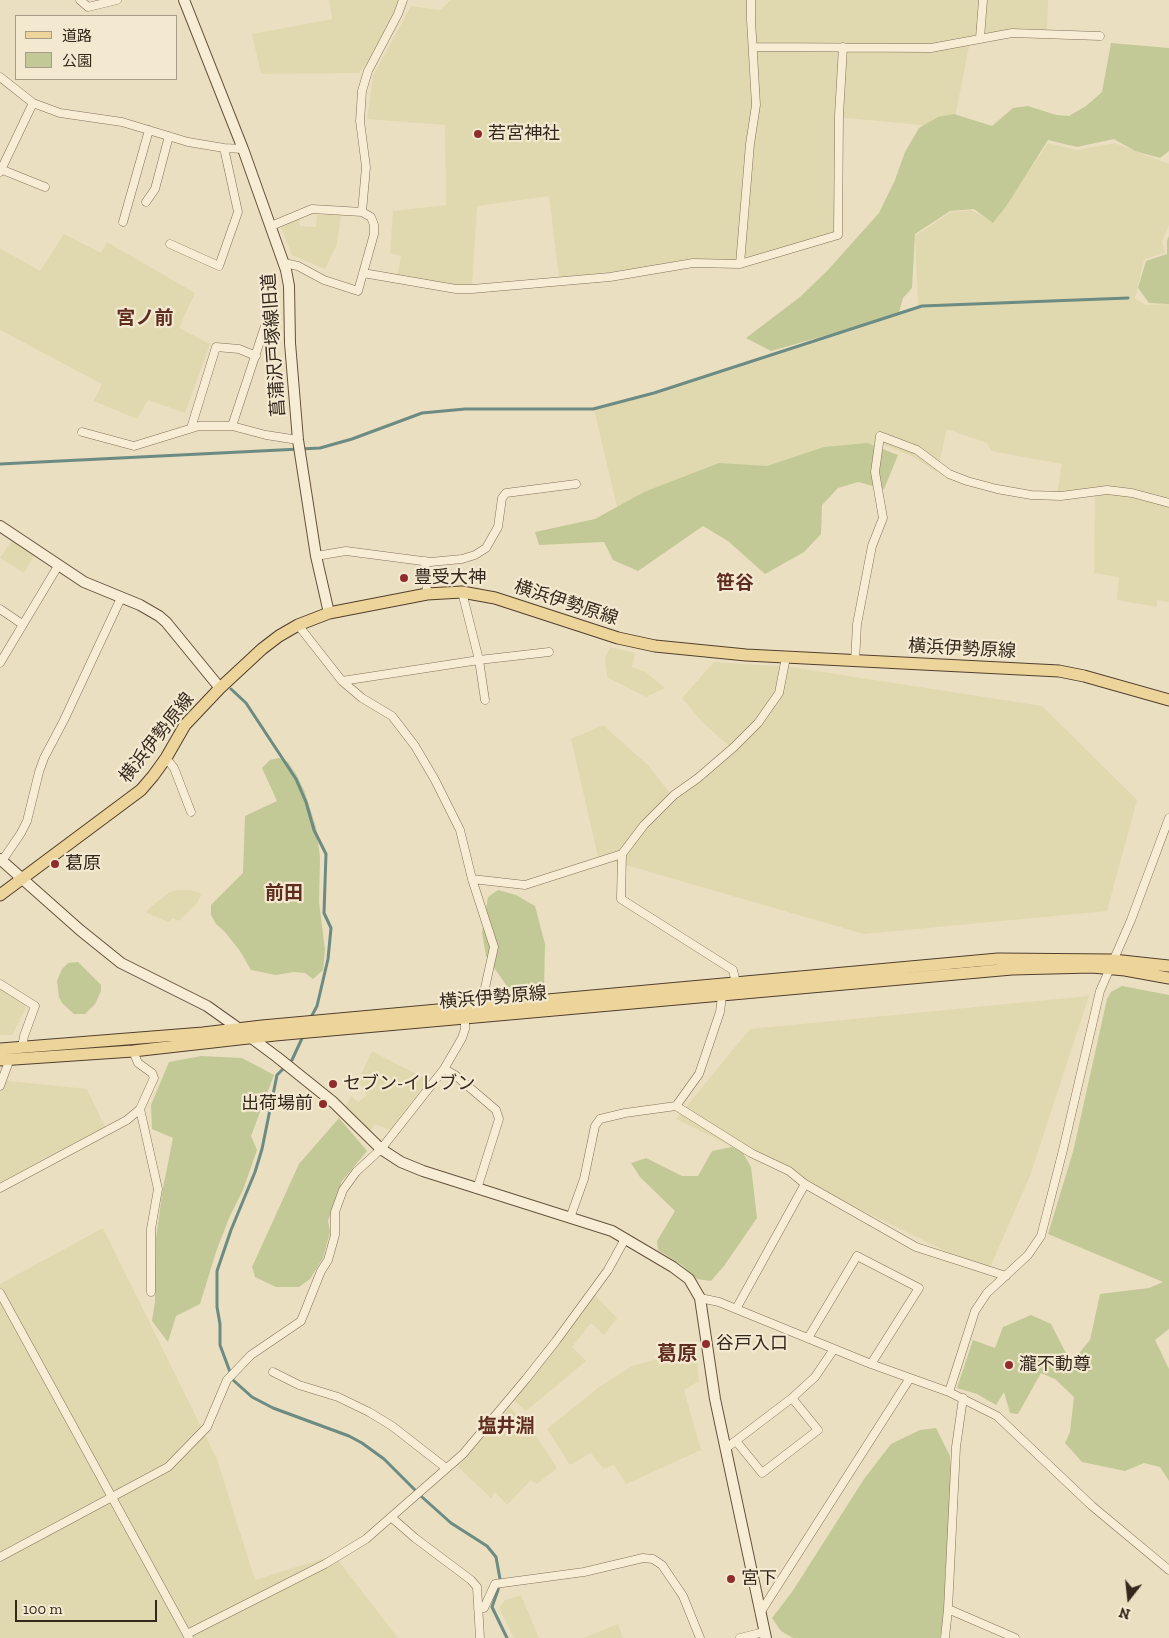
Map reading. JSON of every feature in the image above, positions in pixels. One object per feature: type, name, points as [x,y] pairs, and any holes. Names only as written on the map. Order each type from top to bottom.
[{"type":"main road","name":"横浜伊勢原線","points":[[0,895],[135,795],[153,776],[166,758],[185,725],[220,688],[278,636],[298,625],[329,613],[427,594],[462,592],[494,598],[618,638],[655,646],[786,657],[1059,671],[1084,676],[1169,700]]},
{"type":"main road","name":"横浜伊勢原線","points":[[0,1050],[998,959],[1169,966]]},
{"type":"main road","name":"横浜伊勢原線","points":[[4,1059],[133,1051],[465,1018],[1012,969],[1111,964],[1169,978]]},
{"type":"street","points":[[80,0],[88,7],[117,0]]},
{"type":"street","name":"菖蒲沢戸塚線旧道","points":[[184,0],[243,149],[284,263],[289,286],[290,343],[298,446],[316,556],[329,613]]},
{"type":"street","points":[[362,212],[366,167],[360,121],[362,91],[368,71],[390,29],[402,0]]},
{"type":"street","points":[[740,264],[750,144],[756,105],[751,0]]},
{"type":"street","points":[[980,38],[983,0]]},
{"type":"street","points":[[753,47],[932,48],[1012,33],[1100,36]]},
{"type":"street","points":[[363,272],[456,289],[472,289],[610,277],[693,263],[740,264],[838,235],[839,115],[843,47]]},
{"type":"street","points":[[0,77],[33,103],[60,113],[122,122],[188,142],[243,149]]},
{"type":"street","points":[[33,103],[0,170],[45,187]]},
{"type":"street","points":[[123,222],[149,130]]},
{"type":"street","points":[[146,202],[155,189],[169,136]]},
{"type":"street","points":[[170,244],[219,266],[238,212],[224,148]]},
{"type":"street","points":[[271,226],[312,209],[362,212],[371,217],[374,225],[374,234],[358,291],[324,280],[298,266],[284,263]]},
{"type":"street","points":[[232,426],[265,326]]},
{"type":"street","points":[[191,428],[216,347],[238,350],[256,356]]},
{"type":"street","points":[[82,432],[134,446],[199,426],[232,426],[298,446]]},
{"type":"street","points":[[855,660],[857,624],[872,546],[882,518],[875,472],[880,436],[918,450],[949,474],[997,489],[1031,495],[1061,496],[1107,490],[1132,493],[1169,502]]},
{"type":"street","points":[[316,556],[346,551],[425,561],[447,562],[462,559],[475,555],[486,548],[498,527],[502,498],[506,493],[576,484]]},
{"type":"street","points":[[0,526],[58,566],[92,586],[150,610],[163,619],[220,688]]},
{"type":"street","points":[[425,561],[427,594]]},
{"type":"street","points":[[0,664],[58,566]]},
{"type":"street","points":[[462,592],[479,660],[486,700]]},
{"type":"street","points":[[121,598],[64,720],[44,758],[27,821],[21,833],[1,860],[80,930],[121,963],[207,1006],[238,1028],[333,1102],[381,1149],[401,1162],[477,1189],[612,1231],[673,1267],[689,1279],[700,1298],[715,1400],[764,1636],[740,1638]]},
{"type":"street","points":[[0,609],[22,624]]},
{"type":"street","points":[[298,625],[342,681],[362,698],[392,716],[415,746],[435,780],[460,830],[472,879],[494,947],[481,1006]]},
{"type":"street","points":[[342,681],[479,660],[549,652]]},
{"type":"street","points":[[472,879],[525,885],[622,854],[644,825],[674,795],[698,778],[758,723],[779,693],[786,657]]},
{"type":"street","points":[[166,758],[174,768],[191,812]]},
{"type":"street","points":[[950,1392],[976,1311],[986,1293],[1028,1255],[1041,1236],[1100,991],[1131,920],[1169,818]]},
{"type":"street","points":[[622,854],[621,899],[734,970],[736,983]]},
{"type":"street","points":[[0,984],[35,1006],[22,1048]]},
{"type":"street","points":[[676,1106],[699,1074],[720,1012],[722,996]]},
{"type":"street","points":[[0,1557],[168,1467],[207,1427],[227,1380],[251,1355],[301,1321],[321,1271],[328,1260],[335,1235],[336,1212],[343,1190],[356,1172],[381,1149],[444,1069],[462,1038],[465,1018]]},
{"type":"street","points":[[0,1188],[126,1120],[140,1108],[154,1078],[152,1073],[138,1063],[133,1051]]},
{"type":"street","points":[[0,1086],[8,1064],[4,1059]]},
{"type":"street","points":[[444,1069],[455,1075],[496,1110],[499,1119],[477,1189]]},
{"type":"street","points":[[570,1218],[584,1180],[595,1126],[600,1119],[625,1113],[676,1106],[751,1153],[789,1171],[805,1184],[916,1247],[1006,1276]]},
{"type":"street","points":[[140,1108],[158,1189],[151,1229],[150,1292]]},
{"type":"street","points":[[736,1309],[805,1184]]},
{"type":"street","points":[[0,1293],[188,1636],[325,1564],[366,1539],[463,1454],[526,1379],[608,1270],[625,1239]]},
{"type":"street","points":[[808,1338],[857,1256],[919,1288],[870,1364]]},
{"type":"street","points":[[700,1298],[719,1302],[870,1364],[950,1392],[997,1416],[1099,1513],[1169,1570]]},
{"type":"street","points":[[725,1449],[792,1398],[815,1377],[834,1349]]},
{"type":"street","points":[[273,1372],[299,1384],[338,1397],[369,1412],[392,1426],[446,1468]]},
{"type":"street","points":[[760,1614],[910,1378]]},
{"type":"street","points":[[736,1441],[762,1473],[818,1430],[792,1398]]},
{"type":"street","points":[[945,1638],[956,1447],[963,1398]]},
{"type":"street","points":[[391,1517],[415,1538],[471,1580],[477,1587],[480,1638]]},
{"type":"street","points":[[478,1608],[484,1608],[495,1584],[584,1572],[643,1558],[652,1559],[662,1565],[683,1596],[700,1638]]},
{"type":"street","points":[[948,1610],[1015,1638]]},
{"type":"shaded area","points":[[329,0],[399,0],[377,50],[359,73],[261,74],[252,34],[332,19]]},
{"type":"shaded area","points":[[451,0],[1048,0],[1047,30],[1021,29],[971,36],[953,128],[836,117],[834,233],[742,261],[559,278],[549,196],[477,206],[472,286],[457,286],[397,277],[401,256],[390,253],[393,211],[446,205],[445,125],[367,119],[373,76],[411,6],[440,10]]},
{"type":"shaded area","points":[[1048,143],[1077,150],[1115,143],[1169,164],[1169,225],[1162,241],[1165,252],[1144,260],[1135,299],[1146,305],[1169,304],[1169,602],[1157,600],[1157,607],[1117,600],[1119,577],[1094,573],[1095,490],[1057,494],[1062,464],[991,451],[987,443],[947,429],[937,472],[913,457],[885,445],[858,460],[617,507],[594,409],[654,395],[867,326],[918,307],[915,236],[951,212],[971,210],[994,222]]},
{"type":"shaded area","points":[[341,214],[337,244],[325,269],[292,255],[281,227],[299,219],[300,226],[316,227],[317,215]]},
{"type":"shaded area","points":[[64,234],[101,253],[107,242],[195,293],[179,328],[210,344],[185,413],[148,400],[137,419],[94,401],[102,384],[0,330],[0,248],[40,271]]},
{"type":"shaded area","points":[[12,540],[34,556],[24,573],[0,558]]},
{"type":"shaded area","points":[[610,647],[635,653],[632,667],[646,672],[665,688],[646,697],[607,677],[605,658]]},
{"type":"shaded area","points":[[714,662],[791,667],[1042,706],[1137,800],[1107,911],[864,934],[598,857],[571,739],[603,725],[649,766],[675,800],[736,752],[702,722],[682,698]]},
{"type":"shaded area","points":[[190,890],[201,895],[197,903],[179,921],[173,918],[168,922],[147,913],[153,905],[170,892]]},
{"type":"shaded area","points":[[0,988],[25,1003],[26,1008],[12,1035],[0,1035]]},
{"type":"shaded area","points":[[1089,996],[1030,1176],[988,1272],[676,1119],[750,1029]]},
{"type":"shaded area","points":[[372,1051],[428,1080],[390,1130],[375,1124],[369,1134],[345,1108],[351,1096],[358,1102],[367,1095],[358,1081]]},
{"type":"shaded area","points":[[0,1080],[87,1089],[105,1127],[0,1184]]},
{"type":"shaded area","points":[[103,1228],[217,1459],[255,1580],[334,1555],[398,1638],[0,1638],[0,1284]]},
{"type":"shaded area","points":[[594,1294],[617,1318],[604,1335],[591,1323],[572,1347],[586,1361],[526,1411],[513,1400]]},
{"type":"shaded area","points":[[681,1353],[697,1360],[699,1381],[684,1390],[701,1450],[626,1484],[614,1465],[603,1469],[591,1453],[570,1465],[547,1429],[599,1387],[632,1366]]},
{"type":"shaded area","points":[[508,1405],[537,1437],[557,1468],[537,1484],[531,1480],[507,1505],[495,1492],[491,1498],[456,1465]]},
{"type":"shaded area","points":[[521,1595],[539,1638],[514,1638],[499,1608],[505,1600]]},
{"type":"shaded area","points":[[618,1624],[623,1638],[583,1638]]},
{"type":"green space","points":[[1111,43],[1169,48],[1169,151],[1160,158],[1135,151],[1114,139],[1077,147],[1048,140],[1007,205],[993,223],[974,209],[950,211],[915,234],[912,288],[903,298],[899,312],[771,351],[746,338],[800,297],[827,271],[879,213],[895,180],[905,152],[919,128],[938,117],[954,114],[992,126],[1013,108],[1028,106],[1056,115],[1069,116],[1086,106],[1102,92]]},
{"type":"green space","points":[[1169,236],[1169,304],[1149,303],[1138,288],[1146,261],[1167,254]]},
{"type":"green space","points":[[867,443],[898,455],[884,489],[858,482],[838,488],[822,505],[821,534],[804,552],[765,574],[728,541],[703,526],[638,571],[613,560],[604,542],[539,545],[535,532],[595,519],[644,492],[719,463],[767,466],[824,447]]},
{"type":"green space","points":[[279,758],[288,762],[296,774],[304,790],[316,827],[320,857],[319,902],[325,950],[323,970],[313,979],[305,973],[294,972],[276,975],[251,970],[240,951],[216,924],[211,915],[211,905],[243,873],[245,816],[277,801],[262,768],[270,760]]},
{"type":"green space","points":[[498,890],[516,895],[535,906],[545,944],[544,988],[511,992],[486,956],[482,933],[488,897]]},
{"type":"green space","points":[[78,962],[101,985],[101,991],[95,1004],[85,1014],[74,1014],[62,1003],[59,997],[57,981],[62,969],[68,963]]},
{"type":"green space","points":[[1122,986],[1169,995],[1169,1329],[1155,1340],[1169,1369],[1169,1481],[1160,1467],[1144,1463],[1125,1471],[1082,1462],[1065,1443],[1070,1432],[1074,1397],[1055,1379],[1041,1373],[1018,1414],[1010,1413],[1004,1392],[996,1405],[977,1394],[957,1388],[973,1340],[995,1348],[1003,1327],[1031,1315],[1051,1324],[1071,1363],[1090,1340],[1100,1294],[1149,1288],[1163,1282],[1048,1234],[1073,1152],[1107,999],[1111,992]]},
{"type":"green space","points":[[201,1056],[242,1058],[274,1075],[251,1136],[257,1150],[243,1190],[229,1218],[216,1252],[200,1304],[176,1316],[168,1342],[152,1321],[155,1302],[156,1238],[173,1138],[152,1129],[151,1105],[169,1062]]},
{"type":"green space","points":[[339,1118],[367,1151],[342,1181],[328,1221],[330,1232],[323,1258],[310,1279],[299,1287],[276,1287],[255,1277],[252,1267],[299,1164]]},
{"type":"green space","points":[[732,1147],[743,1153],[751,1167],[757,1218],[724,1266],[711,1281],[697,1279],[682,1265],[658,1250],[657,1241],[675,1211],[640,1177],[631,1163],[646,1158],[682,1176],[698,1176],[712,1151]]},
{"type":"green space","points":[[936,1428],[950,1456],[955,1536],[945,1570],[946,1607],[940,1638],[793,1638],[781,1631],[772,1618],[792,1592],[864,1479],[891,1444],[920,1430]]},
{"type":"waterway","points":[[0,464],[320,448],[352,439],[422,413],[465,409],[593,409],[654,393],[922,306],[1128,298]]},
{"type":"waterway","points":[[231,689],[246,703],[296,779],[306,802],[314,830],[326,854],[324,913],[331,928],[328,959],[317,1006],[310,1019]]},
{"type":"waterway","points":[[304,1034],[292,1060],[277,1075],[262,1149],[255,1172],[231,1230],[217,1271],[220,1345],[233,1380],[252,1397],[273,1408],[349,1436],[362,1443],[384,1459],[451,1523],[487,1546],[496,1557],[500,1579],[492,1607],[507,1638]]},
{"type":"place","name":"若宮神社","points":[[478,134]]},
{"type":"place","name":"豊受大神","points":[[404,578]]},
{"type":"place","name":"葛原","points":[[55,864]]},
{"type":"place","name":"セブン-イレブン","points":[[333,1084]]},
{"type":"place","name":"出荷場前","points":[[323,1104]]},
{"type":"place","name":"谷戸入口","points":[[706,1344]]},
{"type":"place","name":"瀧不動尊","points":[[1009,1365]]},
{"type":"place","name":"宮下","points":[[731,1579]]},
{"type":"district","name":"宮ノ前","points":[[145,319]]},
{"type":"district","name":"笹谷","points":[[735,584]]},
{"type":"district","name":"前田","points":[[284,894]]},
{"type":"district","name":"葛原","points":[[677,1354]]},
{"type":"district","name":"塩井淵","points":[[506,1427]]}]
